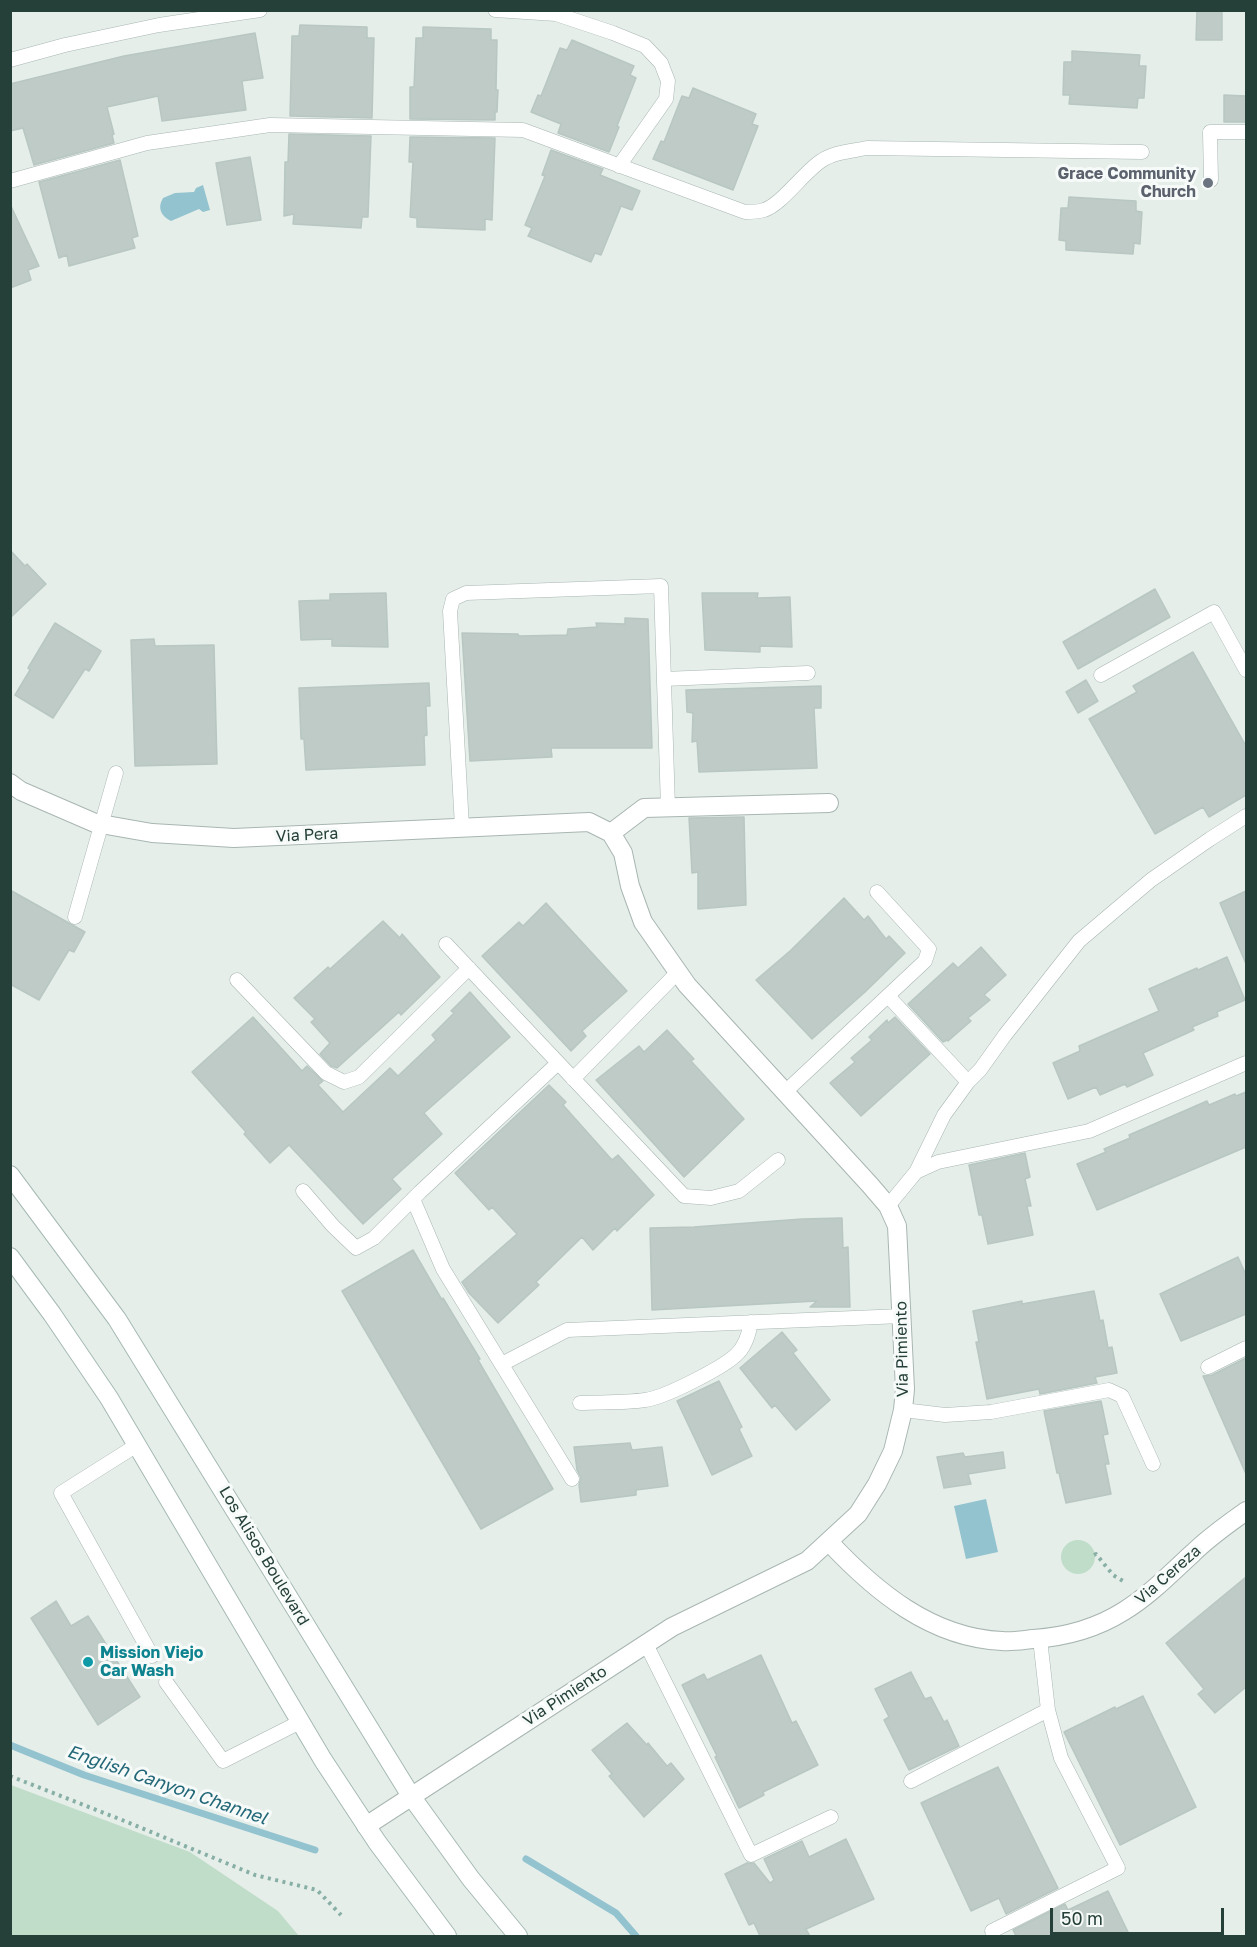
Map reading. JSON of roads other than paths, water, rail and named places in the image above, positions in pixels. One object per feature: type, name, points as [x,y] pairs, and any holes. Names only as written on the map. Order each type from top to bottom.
[{"type":"street","name":"Via Pera","points":[[10,783],[21,791],[101,824],[152,833],[234,838],[589,822],[611,833]]},
{"type":"street","points":[[611,833],[644,808],[829,803]]},
{"type":"street","name":"Via Pimiento","points":[[366,1826],[672,1628],[807,1561],[858,1514],[877,1484],[893,1451],[903,1410],[905,1389],[897,1226],[888,1206],[687,985],[643,922],[630,886],[622,853],[611,833]]},
{"type":"street","name":"Los Alisos Boulevard","points":[[10,1175],[117,1319],[411,1796],[471,1879],[518,1936]]},
{"type":"street","points":[[10,1257],[79,1353],[137,1445],[300,1722],[366,1826],[447,1936]]},
{"type":"street","name":"Via Cereza","points":[[829,1542],[876,1588],[902,1607],[932,1624],[965,1635],[1002,1641],[1040,1639],[1066,1635],[1096,1625],[1122,1612],[1153,1591],[1194,1552],[1246,1511]]},
{"type":"lane","points":[[10,60],[65,45],[159,25],[260,10]]},
{"type":"lane","points":[[495,10],[556,14],[645,46],[661,63],[668,81],[666,99],[619,166]]},
{"type":"lane","points":[[10,181],[147,143],[270,125],[523,130],[745,212],[766,210],[776,204],[823,159],[867,148],[1142,152]]},
{"type":"lane","points":[[1211,180],[1210,132],[1246,132]]},
{"type":"lane","points":[[462,827],[450,611],[453,599],[466,593],[661,586],[668,808]]},
{"type":"lane","points":[[1101,675],[1214,612],[1246,670]]},
{"type":"lane","points":[[664,679],[808,673]]},
{"type":"lane","points":[[75,917],[116,772]]},
{"type":"lane","points":[[888,1206],[916,1172],[944,1115],[1079,941],[1151,880],[1246,816]]},
{"type":"lane","points":[[784,1093],[926,961],[929,949],[877,892]]},
{"type":"lane","points":[[446,945],[684,1197],[711,1198],[740,1191],[778,1161]]},
{"type":"lane","points":[[237,980],[326,1073],[344,1082],[359,1077],[469,968]]},
{"type":"lane","points":[[573,1078],[678,972]]},
{"type":"lane","points":[[888,996],[968,1082]]},
{"type":"lane","points":[[303,1191],[333,1226],[356,1248],[374,1238],[558,1063]]},
{"type":"lane","points":[[916,1172],[938,1162],[1089,1131],[1246,1063]]},
{"type":"lane","points":[[413,1199],[443,1269],[572,1479]]},
{"type":"lane","points":[[502,1364],[567,1330],[902,1316]]},
{"type":"lane","points":[[580,1403],[646,1400],[666,1394],[719,1367],[737,1355],[749,1334],[751,1322]]},
{"type":"lane","points":[[1208,1367],[1246,1348]]},
{"type":"lane","points":[[903,1410],[945,1415],[991,1412],[1109,1390],[1122,1396],[1153,1464]]},
{"type":"lane","points":[[137,1445],[61,1494],[152,1656]]},
{"type":"lane","points":[[992,1931],[1118,1868],[1061,1758],[1048,1710],[1040,1639]]},
{"type":"lane","points":[[646,1644],[751,1854],[831,1817]]},
{"type":"lane","points":[[166,1682],[223,1761],[300,1722]]},
{"type":"lane","points":[[911,1781],[1048,1710]]},
{"type":"water","points":[[203,185],[210,210],[203,212],[199,209],[171,221],[162,214],[160,205],[163,198],[175,193],[194,192],[196,188]]},
{"type":"water","points":[[986,1499],[998,1552],[966,1559],[954,1506]]},
{"type":"waterway","name":"English Canyon Channel","points":[[10,1745],[84,1775],[315,1850]]},
{"type":"waterway","name":"English Canyon Channel","points":[[526,1859],[616,1913],[636,1936]]},
{"type":"place","name":"Grace Community Church","points":[[1208,183]]},
{"type":"place","name":"Mission Viejo Car Wash","points":[[88,1662]]}]
